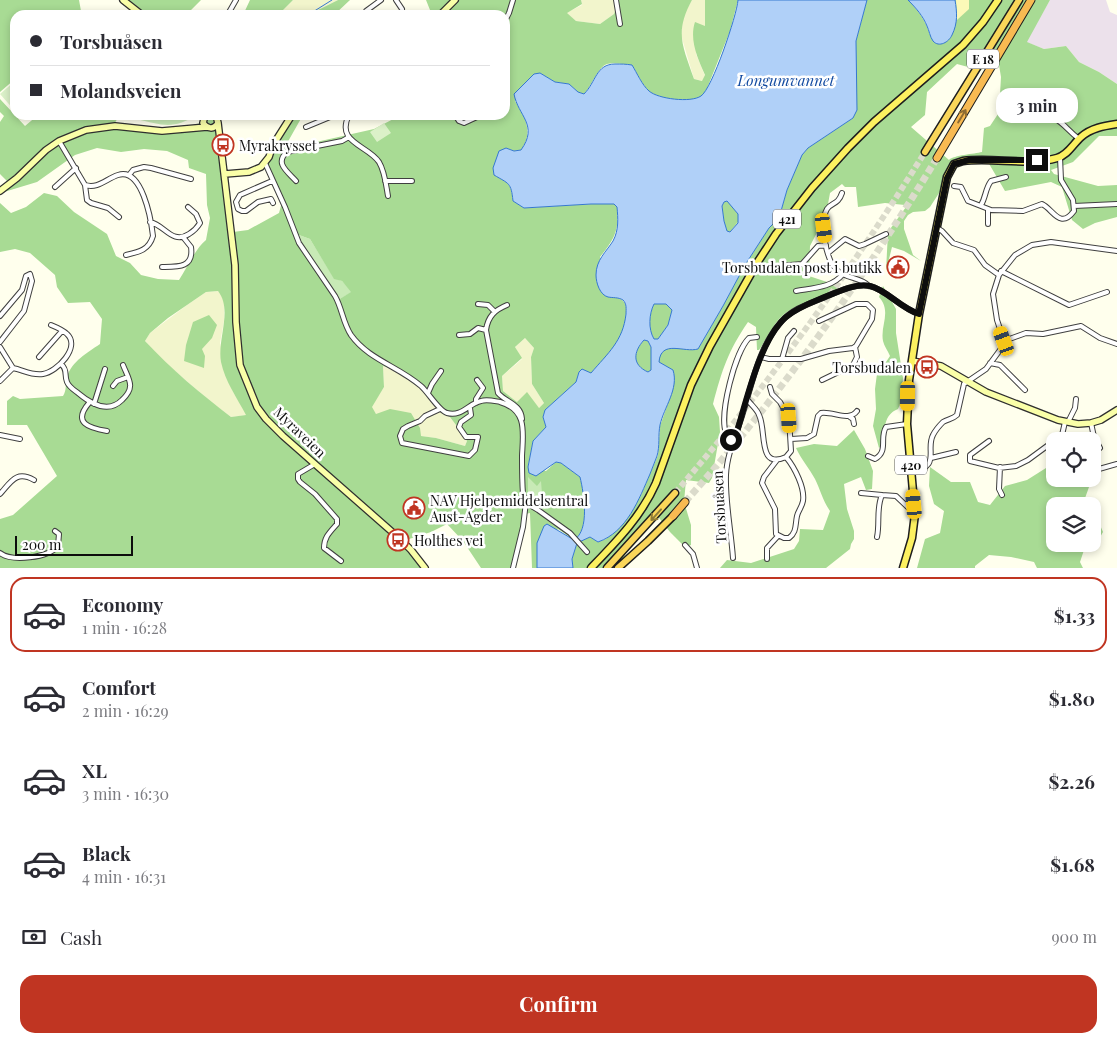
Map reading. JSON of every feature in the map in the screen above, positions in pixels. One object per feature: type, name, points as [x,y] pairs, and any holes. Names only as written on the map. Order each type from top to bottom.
[{"type":"highway","name":"E 18","points":[[925,152],[1019,0]]},
{"type":"highway","name":"E 18","points":[[937,158],[1031,0]]},
{"type":"highway","points":[[607,568],[675,493]]},
{"type":"highway","points":[[618,568],[648,541],[685,502]]},
{"type":"main road","points":[[123,0],[136,10]]},
{"type":"main road","points":[[445,10],[454,0]]},
{"type":"main road","name":"421","points":[[592,568],[631,526],[649,498],[691,385],[710,346],[757,263],[788,218],[848,148],[881,116],[970,38],[999,0]]},
{"type":"main road","points":[[177,130],[195,124],[200,120]]},
{"type":"main road","name":"Myraveien","points":[[205,120],[208,128],[216,135],[223,155]]},
{"type":"main road","name":"Myraveien","points":[[217,120],[235,264],[236,330],[240,365],[251,395],[266,418],[283,436],[399,538],[425,568]]},
{"type":"main road","points":[[225,174],[249,172],[261,167],[288,120]]},
{"type":"main road","points":[[0,191],[17,178],[46,150],[59,141],[80,132],[100,127],[131,127],[162,131],[213,128],[218,123]]},
{"type":"main road","points":[[1060,157],[1068,152],[1078,139],[1094,129],[1117,124]]},
{"type":"main road","name":"420","points":[[903,568],[912,538],[914,514],[907,424],[908,396],[919,314],[947,178],[954,164],[969,160],[1037,160],[1060,157]]},
{"type":"main road","points":[[912,361],[941,366],[986,392],[1032,411],[1066,422],[1091,423],[1102,420],[1117,410]]},
{"type":"street","points":[[368,10],[372,5],[381,0]]},
{"type":"street","points":[[396,0],[402,8]]},
{"type":"street","points":[[616,0],[620,24]]},
{"type":"street","points":[[1035,116],[1047,116],[1066,125],[1078,139]]},
{"type":"street","points":[[306,126],[322,120]]},
{"type":"street","points":[[348,120],[349,137],[357,146],[368,152],[378,161],[388,196]]},
{"type":"street","points":[[458,120],[464,123],[470,120]]},
{"type":"street","points":[[296,181],[282,165],[282,156],[287,152],[342,141],[349,137]]},
{"type":"street","points":[[59,141],[85,185],[87,200],[108,208],[119,217]]},
{"type":"street","points":[[284,146],[287,152]]},
{"type":"street","points":[[954,186],[961,186],[968,201],[988,209],[1023,211],[1042,204],[1054,216],[1063,218],[1072,214],[1074,206],[1073,200],[1061,180],[1060,157]]},
{"type":"street","points":[[264,163],[299,243],[340,304],[349,332],[366,352],[406,375],[428,392],[444,412],[456,414],[463,412],[482,400],[506,404],[516,411],[523,424]]},
{"type":"street","points":[[129,175],[133,170],[144,167],[192,179]]},
{"type":"street","points":[[55,187],[76,168]]},
{"type":"street","points":[[85,185],[95,186],[118,175],[129,175],[139,185],[153,236],[150,244],[140,251],[126,254]]},
{"type":"street","points":[[981,205],[991,181],[1006,177]]},
{"type":"street","points":[[272,181],[240,195],[237,198],[237,206],[242,211],[264,200],[270,199],[273,203]]},
{"type":"street","points":[[385,181],[412,181]]},
{"type":"street","points":[[842,193],[838,202],[828,207],[825,216],[826,245],[834,268],[843,274],[882,291],[904,308],[919,314]]},
{"type":"street","points":[[1074,206],[1117,204]]},
{"type":"street","points":[[150,222],[156,223],[172,236],[183,237],[198,227],[200,223],[196,214],[188,207]]},
{"type":"street","points":[[988,209],[988,224]]},
{"type":"street","points":[[936,228],[942,231],[953,243],[972,249],[980,256],[985,265],[1069,305],[1108,292]]},
{"type":"street","points":[[828,253],[845,239],[858,246],[886,234]]},
{"type":"street","points":[[162,267],[180,267],[186,265],[191,259],[191,247],[183,237]]},
{"type":"street","points":[[911,472],[924,468],[931,458],[932,437],[943,422],[954,418],[957,414],[964,384],[984,372],[1003,346],[1004,341],[993,303],[994,290],[1000,273],[1015,255],[1026,248],[1042,242],[1056,242],[1117,251]]},
{"type":"street","points":[[779,266],[802,264],[818,246],[826,245]]},
{"type":"street","points":[[0,316],[22,290],[26,276],[30,274],[32,281],[24,311],[0,342]]},
{"type":"street","points":[[796,291],[822,287],[836,282],[843,274]]},
{"type":"street","name":"Torsbuåsen","points":[[733,558],[726,476],[731,447],[761,357],[773,332],[794,311],[848,288],[869,286]]},
{"type":"street","points":[[478,304],[488,305],[494,311]]},
{"type":"street","points":[[819,321],[856,304],[870,305],[872,310],[872,319],[855,347],[857,357],[853,365],[822,380]]},
{"type":"street","points":[[507,305],[494,311],[486,330],[498,393],[502,398],[519,409],[523,424],[523,494],[526,502],[523,527],[513,568]]},
{"type":"street","points":[[13,368],[31,374],[43,374],[52,372],[61,364],[69,351],[71,340],[68,334],[50,325]]},
{"type":"street","points":[[1004,341],[1026,333],[1042,334],[1081,326],[1100,338],[1117,344]]},
{"type":"street","points":[[459,335],[470,334],[478,328],[486,330]]},
{"type":"street","points":[[39,357],[62,331]]},
{"type":"street","points":[[782,359],[788,338],[794,331]]},
{"type":"street","points":[[734,442],[726,433],[724,420],[732,374],[745,343],[749,338],[757,337]]},
{"type":"street","points":[[0,347],[10,360],[13,368]]},
{"type":"street","points":[[761,357],[768,359],[808,358],[829,351],[855,347]]},
{"type":"street","points":[[990,363],[1000,365],[1025,390]]},
{"type":"street","points":[[61,364],[66,370],[68,384],[92,404],[109,407],[119,403],[130,391],[131,385],[123,365]]},
{"type":"street","points":[[0,381],[13,368]]},
{"type":"street","points":[[105,369],[92,404],[83,412],[82,418],[84,423],[92,429],[107,431]]},
{"type":"street","points":[[428,392],[441,371]]},
{"type":"street","points":[[113,386],[117,381],[128,377]]},
{"type":"street","points":[[476,403],[476,399],[483,388],[477,380]]},
{"type":"street","points":[[747,399],[759,414],[766,453],[771,460],[786,457],[791,451],[789,418],[780,402],[772,394],[770,387]]},
{"type":"street","points":[[1063,432],[1066,422],[1075,408],[1076,399]]},
{"type":"street","points":[[440,409],[403,429],[400,436],[402,443],[470,456],[475,450],[478,437],[466,437],[459,428],[461,422],[472,415],[470,408]]},
{"type":"street","points":[[850,416],[857,411]]},
{"type":"street","points":[[791,440],[807,438],[814,434],[818,416],[821,413],[836,413],[850,416],[854,424]]},
{"type":"street","points":[[1091,423],[1093,432]]},
{"type":"street","points":[[868,456],[875,459],[882,454],[884,448],[883,432],[886,428],[907,424]]},
{"type":"street","points":[[0,435],[20,440]]},
{"type":"street","points":[[989,441],[970,455],[969,460],[1000,468],[1016,466],[1046,447]]},
{"type":"street","points":[[931,458],[956,452]]},
{"type":"street","points":[[777,460],[764,477],[762,483],[776,517],[775,530],[778,536],[784,538],[792,536],[795,531],[797,516],[803,501],[802,487],[786,457]]},
{"type":"street","points":[[315,464],[298,474],[298,479],[337,518],[337,524],[326,537],[324,548],[341,561]]},
{"type":"street","points":[[1101,468],[1117,464]]},
{"type":"street","points":[[1000,468],[999,489],[1002,495]]},
{"type":"street","points":[[0,494],[15,478],[23,476],[34,480]]},
{"type":"street","points":[[861,493],[896,496],[914,514]]},
{"type":"street","points":[[877,537],[879,506],[882,495]]},
{"type":"street","points":[[526,502],[578,541],[587,552]]},
{"type":"street","points":[[0,553],[13,557],[46,554],[58,546],[60,534],[56,531]]},
{"type":"street","points":[[767,559],[767,548],[778,536]]},
{"type":"street","points":[[685,545],[693,554],[697,568]]},
{"type":"shaded area","points":[[1050,0],[1106,0],[1110,12],[1117,15],[1117,84],[1079,62],[1066,46],[1044,49],[1026,42]]},
{"type":"green space","points":[[0,0],[79,0],[81,10],[10,10],[10,83],[0,92]]},
{"type":"green space","points":[[127,0],[201,0],[191,10],[139,10]]},
{"type":"green space","points":[[250,0],[293,0],[283,10],[245,10]]},
{"type":"green space","points":[[293,0],[338,0],[318,10],[283,10]]},
{"type":"green space","points":[[338,0],[350,0],[339,10],[318,10]]},
{"type":"green space","points":[[426,0],[581,0],[582,4],[567,13],[576,21],[600,24],[614,14],[619,0],[692,0],[683,22],[682,39],[694,79],[702,81],[705,75],[697,56],[694,42],[693,29],[695,22],[705,26],[705,0],[738,0],[730,31],[706,91],[700,97],[682,100],[655,94],[650,92],[645,86],[632,65],[613,63],[607,64],[601,69],[584,94],[578,92],[569,84],[555,82],[540,73],[515,101],[527,125],[527,137],[521,150],[514,151],[506,148],[499,178],[510,187],[513,201],[524,208],[591,204],[614,204],[617,207],[615,234],[600,257],[614,297],[622,300],[626,307],[623,331],[615,346],[591,373],[579,372],[576,382],[545,410],[543,417],[546,427],[533,441],[528,466],[546,471],[556,462],[561,463],[580,477],[583,492],[584,520],[579,535],[574,540],[558,529],[537,551],[537,568],[532,568],[530,513],[525,514],[510,568],[481,568],[463,541],[447,524],[431,532],[409,539],[409,547],[421,568],[0,568],[0,519],[13,515],[57,476],[27,425],[7,425],[7,401],[13,396],[20,399],[63,396],[67,377],[72,366],[100,344],[102,319],[90,302],[68,303],[57,287],[55,275],[30,253],[15,249],[0,252],[0,203],[11,213],[26,207],[44,193],[57,196],[74,212],[107,234],[116,256],[130,263],[141,275],[158,279],[179,280],[195,253],[206,240],[210,218],[207,205],[206,174],[189,168],[188,160],[167,151],[144,149],[121,152],[97,148],[75,155],[37,182],[4,192],[0,195],[0,187],[7,181],[0,174],[0,122],[4,116],[0,112],[0,99],[10,110],[10,120],[19,120],[25,126],[32,120],[117,120],[114,124],[178,128],[206,120],[221,120],[215,125],[233,232],[248,230],[279,213],[282,202],[267,161],[293,120],[300,120],[286,145],[294,147],[374,129],[391,120],[510,120],[510,10],[430,10]],"holes":[[[299,235],[310,239],[334,279],[342,281],[351,292],[338,300],[317,273],[297,241]],[[218,291],[224,307],[221,362],[228,383],[246,415],[231,417],[187,381],[145,341],[150,333],[168,318],[206,292]],[[525,338],[534,348],[531,357],[532,384],[544,403],[539,408],[527,392],[517,402],[503,391],[502,376],[522,358],[515,347]],[[383,366],[396,371],[420,386],[451,418],[467,441],[465,446],[421,436],[420,428],[411,413],[390,409],[376,414],[372,407],[384,387]],[[528,477],[537,486],[541,481],[543,507],[535,503],[528,496]]]},
{"type":"green space","points":[[581,0],[619,0],[614,14],[600,24],[576,21],[566,13],[582,5]]},
{"type":"green space","points":[[692,0],[705,0],[705,26],[696,54],[705,76],[703,81],[694,79],[681,35],[683,16]]},
{"type":"green space","points":[[867,0],[908,0],[921,16],[930,35],[957,13],[955,0],[1050,0],[1027,42],[1044,49],[1066,46],[1079,62],[1117,84],[1117,136],[1099,136],[1073,162],[1051,170],[1054,174],[1098,186],[1117,185],[1117,217],[1095,223],[1083,229],[1072,220],[1062,187],[1051,182],[1005,191],[988,162],[965,164],[948,170],[941,190],[930,207],[925,211],[913,212],[904,221],[904,229],[913,255],[921,261],[904,251],[892,247],[886,271],[888,232],[906,207],[905,205],[885,203],[858,207],[856,187],[845,187],[842,184],[830,193],[826,215],[810,246],[809,276],[836,285],[839,292],[806,303],[787,312],[775,324],[759,350],[757,350],[756,327],[748,322],[735,342],[723,371],[713,404],[719,417],[720,432],[712,478],[709,483],[686,480],[684,502],[691,525],[691,545],[685,547],[656,514],[630,546],[619,568],[573,568],[572,559],[577,543],[590,537],[598,542],[606,539],[630,515],[641,495],[658,455],[660,426],[673,389],[673,370],[658,362],[660,355],[668,348],[698,349],[745,265],[769,228],[779,218],[787,190],[802,155],[808,148],[853,118],[856,41]],"holes":[[[957,64],[979,70],[999,65],[1001,77],[1000,94],[1022,103],[1045,101],[1054,104],[1051,117],[1038,121],[1000,111],[990,126],[984,128],[982,152],[949,160],[911,127],[925,115],[927,92]]]},
{"type":"green space","points":[[10,85],[10,105],[0,94]]},
{"type":"green space","points":[[141,120],[188,120],[167,125]]},
{"type":"green space","points":[[384,123],[391,133],[377,142],[370,132]]},
{"type":"green space","points":[[728,201],[738,214],[738,222],[730,232],[727,231],[722,206],[724,202]]},
{"type":"green space","points":[[299,235],[310,239],[334,278],[342,281],[352,292],[338,300],[316,273],[297,241]]},
{"type":"green space","points":[[883,286],[896,309],[896,333],[903,378],[901,402],[898,409],[887,419],[883,444],[879,448],[873,426],[876,409],[875,389],[878,366],[886,362],[890,356],[884,345],[882,335],[885,308],[879,297]]},
{"type":"green space","points":[[218,291],[224,298],[224,321],[220,343],[232,390],[247,415],[231,417],[160,358],[145,341],[150,333],[187,305],[206,292]]},
{"type":"green space","points":[[654,304],[666,304],[672,310],[668,325],[658,339],[654,339],[650,326],[650,317]]},
{"type":"green space","points":[[209,315],[217,325],[212,338],[202,349],[205,356],[204,368],[184,361],[186,345],[193,322]]},
{"type":"green space","points":[[525,338],[534,348],[531,357],[532,384],[544,403],[539,408],[517,402],[503,391],[502,376],[522,359],[515,347]]},
{"type":"green space","points":[[644,340],[648,341],[651,347],[651,371],[648,372],[639,366],[636,358],[638,349]]},
{"type":"green space","points":[[383,366],[423,388],[454,422],[467,441],[465,446],[421,436],[376,414],[371,407],[384,387]]},
{"type":"green space","points":[[854,430],[865,449],[873,471],[872,489],[866,490],[861,477],[844,484],[847,509],[854,531],[854,539],[850,549],[826,568],[720,568],[727,560],[751,563],[794,549],[799,541],[800,529],[823,530],[830,511],[815,479],[796,448],[814,444],[837,446]]},
{"type":"green space","points":[[930,467],[951,482],[970,482],[978,502],[990,505],[1005,486],[1027,480],[1046,468],[1046,487],[1089,487],[1085,497],[1046,497],[1046,552],[1083,552],[1080,562],[1083,568],[1037,568],[1034,562],[989,555],[975,568],[917,568],[925,539],[940,533],[944,511],[934,504],[929,486]]},
{"type":"green space","points":[[528,476],[542,480],[543,507],[535,503],[528,496]]},
{"type":"sand","points":[[956,0],[969,0],[969,9],[957,20]]},
{"type":"water","name":"Longumvannet","points":[[738,0],[867,0],[856,41],[857,110],[853,118],[808,148],[802,155],[787,190],[779,218],[769,228],[745,265],[698,349],[674,348],[664,351],[661,355],[659,362],[673,370],[673,391],[660,425],[657,456],[631,514],[617,531],[608,537],[598,542],[590,537],[577,543],[572,559],[573,568],[537,568],[537,543],[544,526],[547,524],[574,540],[582,528],[584,511],[580,477],[561,463],[556,462],[536,476],[529,473],[528,467],[533,441],[546,427],[543,417],[545,410],[576,382],[582,369],[591,373],[614,346],[622,332],[626,308],[623,300],[603,294],[596,278],[596,270],[600,261],[616,233],[617,207],[614,204],[591,204],[524,208],[513,201],[508,184],[494,175],[493,168],[499,151],[506,148],[514,151],[521,150],[528,134],[526,121],[514,94],[534,74],[540,73],[555,82],[569,84],[578,92],[584,94],[600,70],[609,65],[621,64],[632,65],[644,86],[653,94],[683,100],[696,98],[701,96],[706,90],[711,80],[729,35]],"holes":[[[727,201],[738,214],[738,223],[730,232],[727,231],[722,206]],[[654,304],[666,304],[672,310],[668,325],[658,339],[654,339],[651,331],[650,317]],[[644,340],[648,341],[651,347],[651,370],[648,372],[639,366],[637,362],[636,354]]]},
{"type":"water","points":[[908,0],[955,0],[957,13],[951,38],[941,44],[935,43],[923,19]]},
{"type":"waterway","points":[[316,10],[332,0]]},
{"type":"tunnel","points":[[675,493],[743,411],[807,327],[897,197],[925,152]]},
{"type":"tunnel","points":[[685,502],[754,421],[819,336],[880,248],[937,158]]},
{"type":"place","name":"Myrakrysset","points":[[223,145]]},
{"type":"place","name":"Torsbudalen post i butikk","points":[[898,267]]},
{"type":"place","name":"Torsbudalen","points":[[927,367]]},
{"type":"place","name":"NAV Hjelpemiddelsentral Aust-Agder","points":[[414,508]]},
{"type":"place","name":"Holthes vei","points":[[398,540]]},
{"type":"route","points":[[731,440],[734,442],[756,369],[766,345],[773,332],[785,317],[802,307],[856,286],[871,286],[882,291],[904,308],[919,314],[948,172],[954,164],[969,160],[1037,160]]}]
